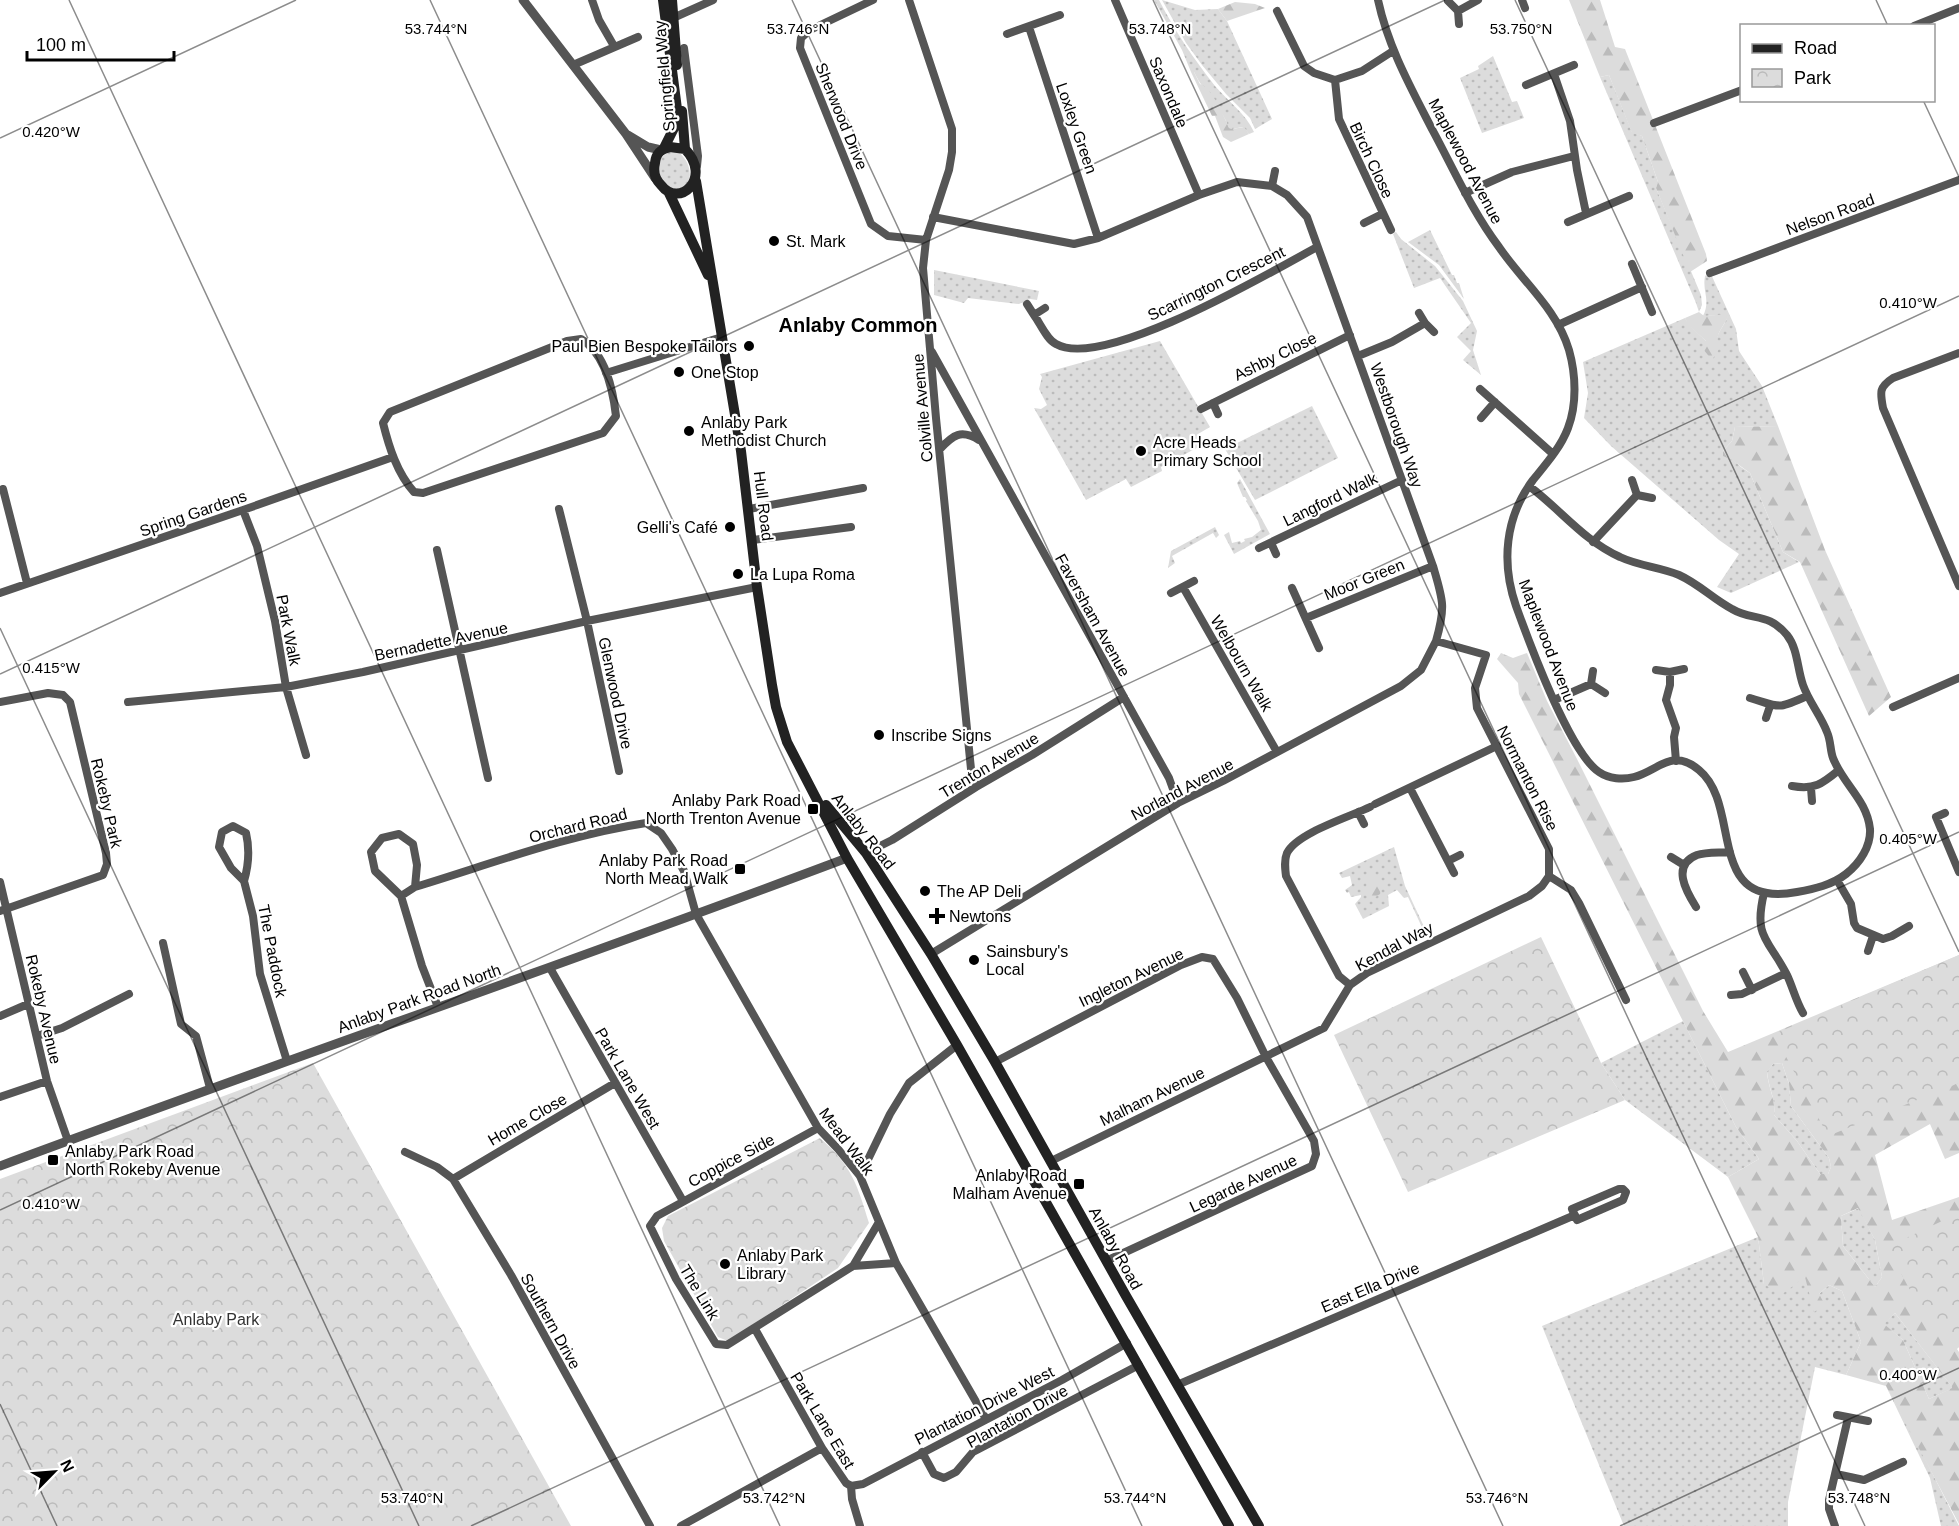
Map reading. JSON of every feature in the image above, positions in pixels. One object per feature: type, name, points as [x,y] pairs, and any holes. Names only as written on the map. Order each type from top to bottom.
[{"type":"main road","name":"Springfield Way","points":[[662,149],[675,126],[677,109],[663,0]]},
{"type":"main road","name":"Springfield Way","points":[[672,0],[685,150]]},
{"type":"main road","points":[[676,147],[685,150],[694,160],[696,176],[684,191],[669,193],[657,180],[654,170],[655,162],[662,149],[676,147]]},
{"type":"main road","name":"Hull Road","points":[[696,176],[749,509],[776,707],[787,742],[814,791]]},
{"type":"main road","name":"Hull Road","points":[[669,193],[714,288]]},
{"type":"main road","name":"Anlaby Road","points":[[814,791],[866,853],[931,954],[1259,1526]]},
{"type":"main road","name":"Anlaby Road","points":[[814,791],[847,858],[957,1045],[1229,1526]]},
{"type":"street","points":[[523,0],[626,134],[657,180]]},
{"type":"street","points":[[592,0],[599,20],[614,46]]},
{"type":"street","points":[[673,18],[712,0]]},
{"type":"street","name":"Sherwood Drive","points":[[873,0],[810,30],[801,38],[800,48],[871,224],[888,236],[926,240]]},
{"type":"street","name":"Colville Avenue","points":[[909,0],[952,129],[949,170],[926,240],[923,268],[971,769],[976,787]]},
{"type":"street","name":"Saxondale","points":[[1115,0],[1199,195]]},
{"type":"street","name":"Maplewood Avenue","points":[[1378,0],[1383,24],[1393,51],[1465,194],[1500,249],[1547,307],[1568,347],[1575,405],[1567,433],[1528,486],[1517,506],[1509,530],[1506,557],[1508,576],[1517,608],[1554,700],[1587,761],[1599,772],[1612,778],[1628,778],[1658,765],[1676,761]]},
{"type":"street","points":[[1458,11],[1478,0]]},
{"type":"street","points":[[1448,1],[1458,11],[1459,24]]},
{"type":"street","points":[[1919,24],[1959,8]]},
{"type":"street","points":[[1277,11],[1304,66],[1314,74],[1335,81],[1362,71],[1393,51]]},
{"type":"street","points":[[1007,34],[1060,15]]},
{"type":"street","name":"Loxley Green","points":[[1029,27],[1098,238]]},
{"type":"street","points":[[573,65],[638,37]]},
{"type":"street","name":"Springfield Way","points":[[684,48],[698,156],[696,176]]},
{"type":"street","points":[[1526,85],[1574,65]]},
{"type":"street","points":[[1554,74],[1570,121],[1574,156],[1586,213]]},
{"type":"street","name":"Birch Close","points":[[1335,81],[1339,119],[1391,230]]},
{"type":"street","points":[[1653,123],[1740,91]]},
{"type":"street","points":[[626,134],[648,147],[662,149]]},
{"type":"street","points":[[1465,194],[1512,172],[1574,156]]},
{"type":"street","points":[[933,217],[1074,244],[1098,238],[1199,195],[1237,182],[1272,186],[1275,171]]},
{"type":"street","name":"Nelson Road","points":[[1710,273],[1959,180]]},
{"type":"street","name":"Westborough Way","points":[[1272,186],[1287,195],[1307,217],[1358,356],[1444,601],[1442,621],[1436,641]]},
{"type":"street","points":[[1568,222],[1629,196]]},
{"type":"street","name":"Birch Close","points":[[1364,223],[1382,214]]},
{"type":"street","name":"Scarrington Crescent","points":[[1027,304],[1054,344],[1072,350],[1096,346],[1155,330],[1219,300],[1317,247]]},
{"type":"street","points":[[1632,264],[1652,312]]},
{"type":"street","points":[[1558,325],[1642,287]]},
{"type":"street","points":[[1034,315],[1045,308]]},
{"type":"street","points":[[1419,313],[1425,324],[1434,332]]},
{"type":"street","points":[[1358,356],[1392,342],[1425,324]]},
{"type":"street","name":"Ashby Close","points":[[1201,409],[1350,335]]},
{"type":"street","points":[[606,374],[722,337]]},
{"type":"street","points":[[581,339],[592,346],[606,374],[616,416],[603,433],[423,493],[414,492],[406,483],[393,457],[383,423],[390,412],[567,340],[581,339]]},
{"type":"street","name":"Faversham Avenue","points":[[930,347],[1169,778],[1178,803]]},
{"type":"street","points":[[1959,353],[1893,378],[1884,384],[1880,394],[1883,408],[1959,586]]},
{"type":"street","points":[[1480,389],[1553,454]]},
{"type":"street","points":[[1481,418],[1495,402]]},
{"type":"street","points":[[1213,403],[1218,414]]},
{"type":"street","points":[[940,449],[958,435],[969,434],[981,441]]},
{"type":"street","name":"Spring Gardens","points":[[0,593],[393,457]]},
{"type":"street","name":"Langford Walk","points":[[1259,548],[1402,480]]},
{"type":"street","points":[[1632,480],[1637,495]]},
{"type":"street","points":[[1528,486],[1544,497],[1593,542],[1620,557],[1677,574],[1696,584],[1733,610],[1761,616],[1774,623],[1788,636],[1796,651],[1807,696],[1829,735],[1833,757],[1839,770],[1865,808],[1870,824],[1870,841],[1860,859],[1849,872],[1837,880],[1808,890],[1782,895],[1764,893],[1744,881],[1735,869],[1715,793],[1708,779],[1698,768],[1676,761],[1674,737],[1676,728],[1666,700],[1671,685],[1670,672]]},
{"type":"street","points":[[749,509],[863,488]]},
{"type":"street","points":[[5,489],[27,583]]},
{"type":"street","points":[[1593,542],[1637,495]]},
{"type":"street","points":[[1637,495],[1652,498]]},
{"type":"street","name":"Glenwood Drive","points":[[559,509],[587,621],[619,771]]},
{"type":"street","name":"Park Walk","points":[[243,510],[257,546],[275,621],[286,687],[306,755]]},
{"type":"street","points":[[753,540],[851,527]]},
{"type":"street","name":"Langford Walk","points":[[1271,543],[1276,554]]},
{"type":"street","points":[[437,550],[488,778]]},
{"type":"street","name":"Moor Green","points":[[1306,618],[1433,566]]},
{"type":"street","points":[[1171,593],[1194,581]]},
{"type":"street","name":"Bernadette Avenue","points":[[128,702],[286,687],[587,621],[758,587]]},
{"type":"street","name":"Welbourn Walk","points":[[1183,587],[1277,752]]},
{"type":"street","points":[[1292,588],[1319,648]]},
{"type":"street","name":"Normanton Rise","points":[[1436,641],[1486,655],[1475,688],[1477,708],[1549,849],[1549,876]]},
{"type":"street","name":"Norland Avenue","points":[[931,954],[1178,803],[1401,686],[1421,670],[1436,641]]},
{"type":"street","points":[[1656,670],[1670,672],[1684,669]]},
{"type":"street","points":[[1591,684],[1593,671]]},
{"type":"street","points":[[1893,706],[1959,678]]},
{"type":"street","points":[[1554,700],[1591,684]]},
{"type":"street","points":[[1591,684],[1605,693]]},
{"type":"street","name":"Rokeby Park","points":[[0,702],[48,693],[63,695],[70,702],[107,864],[103,875],[3,910]]},
{"type":"street","points":[[1750,698],[1770,706],[1786,705],[1807,696]]},
{"type":"street","name":"Trenton Avenue","points":[[866,853],[930,817],[1124,697]]},
{"type":"street","points":[[1766,718],[1770,706]]},
{"type":"street","points":[[1350,985],[1339,976],[1286,876],[1284,865],[1287,854],[1295,842],[1497,746]]},
{"type":"street","points":[[1792,786],[1811,788],[1819,785],[1839,770]]},
{"type":"street","points":[[1410,788],[1454,873]]},
{"type":"street","points":[[1811,788],[1812,801]]},
{"type":"street","points":[[1358,812],[1364,824]]},
{"type":"street","points":[[1945,813],[1936,817],[1959,872]]},
{"type":"street","name":"Orchard Road","points":[[415,887],[559,842],[613,828],[646,823],[661,833],[672,849],[684,871],[696,914]]},
{"type":"street","name":"The Paddock","points":[[244,880],[231,868],[219,847],[222,832],[233,826],[246,833],[249,846],[248,868],[244,880],[253,916],[260,974],[287,1061]]},
{"type":"street","points":[[401,896],[415,887],[417,865],[413,844],[399,834],[382,838],[371,852],[375,871],[401,896],[422,966],[438,1006]]},
{"type":"street","points":[[1696,907],[1683,883],[1684,865],[1698,854],[1730,852]]},
{"type":"street","points":[[1448,861],[1460,855]]},
{"type":"street","points":[[1671,856],[1684,865]]},
{"type":"street","name":"Anlaby Park Road North","points":[[0,1166],[210,1088],[550,968],[847,858]]},
{"type":"street","points":[[1549,876],[1571,890],[1580,903],[1626,1000]]},
{"type":"street","name":"Kendal Way","points":[[1266,1057],[1324,1028],[1350,985],[1367,973],[1529,896],[1542,886],[1549,876]]},
{"type":"street","points":[[1837,880],[1851,904],[1857,928],[1883,939],[1909,926]]},
{"type":"street","name":"Rokeby Avenue","points":[[0,882],[3,910],[47,1081],[68,1140]]},
{"type":"street","points":[[1764,893],[1760,921],[1762,935],[1786,973],[1803,1013]]},
{"type":"street","name":"Mead Walk","points":[[696,914],[818,1128],[860,1176],[896,1263],[986,1419]]},
{"type":"street","points":[[1868,951],[1873,936]]},
{"type":"street","points":[[163,943],[181,1024],[196,1036],[210,1088]]},
{"type":"street","name":"Ingleton Avenue","points":[[995,1062],[1181,964],[1202,957],[1214,959],[1266,1057]]},
{"type":"street","name":"Park Lane West","points":[[550,968],[683,1201]]},
{"type":"street","points":[[1743,972],[1752,990]]},
{"type":"street","points":[[1731,995],[1752,990],[1786,973]]},
{"type":"street","points":[[37,1036],[62,1028],[129,994]]},
{"type":"street","points":[[0,1016],[28,1005]]},
{"type":"street","points":[[860,1176],[890,1114],[909,1083],[957,1045]]},
{"type":"street","name":"Malham Avenue","points":[[1051,1161],[1266,1057]]},
{"type":"street","name":"Legarde Avenue","points":[[1106,1261],[1312,1166],[1316,1154],[1314,1141],[1266,1057]]},
{"type":"street","points":[[0,1097],[47,1081]]},
{"type":"street","name":"Home Close","points":[[453,1179],[615,1083]]},
{"type":"street","name":"Coppice Side","points":[[657,1216],[818,1128]]},
{"type":"street","name":"Southern Drive","points":[[405,1152],[437,1167],[453,1179],[511,1275],[650,1526]]},
{"type":"street","name":"East Ella Drive","points":[[1619,1189],[1626,1192],[1623,1200],[1577,1220],[1575,1215],[1572,1209],[1619,1189]]},
{"type":"street","name":"East Ella Drive","points":[[1177,1385],[1575,1215]]},
{"type":"street","name":"The Link","points":[[657,1216],[650,1226],[657,1243],[716,1344],[727,1345],[755,1329]]},
{"type":"street","points":[[755,1329],[853,1266],[879,1222]]},
{"type":"street","points":[[853,1266],[896,1263]]},
{"type":"street","name":"Park Lane East","points":[[755,1329],[822,1448],[846,1483],[851,1486],[852,1499],[860,1526]]},
{"type":"street","name":"Plantation Drive West","points":[[851,1486],[863,1484],[1127,1344]]},
{"type":"street","name":"Plantation Drive","points":[[922,1452],[934,1474],[944,1478],[957,1472],[973,1452],[1139,1365]]},
{"type":"street","points":[[1837,1415],[1868,1421]]},
{"type":"street","points":[[1835,1526],[1829,1509],[1829,1500],[1848,1418]]},
{"type":"street","points":[[681,1526],[822,1448]]},
{"type":"street","points":[[1836,1474],[1864,1480],[1903,1462]]},
{"type":"green space","points":[[1154,0],[1159,0],[1199,65],[1246,119],[1254,132],[1249,134],[1243,127],[1229,128],[1217,105],[1194,72],[1191,72],[1182,50]]},
{"type":"green space","points":[[1162,0],[1195,10],[1218,9],[1227,21],[1272,119],[1255,129],[1250,118],[1226,94],[1186,43]]},
{"type":"green space","points":[[1569,0],[1600,0],[1615,47],[1625,49],[1706,254],[1707,261],[1690,272],[1656,188],[1658,182],[1642,136],[1632,133],[1609,75],[1600,77]]},
{"type":"green space","points":[[1235,2],[1255,4],[1265,8],[1227,21],[1218,9]]},
{"type":"green space","points":[[1493,56],[1512,102],[1517,101],[1524,118],[1482,133],[1460,78],[1479,69],[1478,66]]},
{"type":"green space","points":[[1191,72],[1194,72],[1200,84],[1209,91],[1229,128],[1244,127],[1249,134],[1231,142],[1223,137],[1215,116],[1212,116]]},
{"type":"green space","points":[[1609,75],[1632,132],[1642,136],[1658,182],[1656,188],[1701,295],[1702,305],[1699,312],[1600,77]]},
{"type":"green space","points":[[675,150],[683,156],[689,168],[689,182],[683,189],[669,188],[659,175],[659,160],[669,151]]},
{"type":"green space","points":[[1430,230],[1452,275],[1459,283],[1464,299],[1439,265],[1408,242]]},
{"type":"green space","points":[[1396,232],[1401,239],[1435,266],[1463,301],[1477,331],[1473,350],[1481,375],[1463,360],[1471,351],[1457,337],[1471,323],[1440,278],[1414,288],[1393,234]]},
{"type":"green space","points":[[934,270],[1039,291],[1037,300],[1030,299],[1019,304],[968,298],[964,303],[934,295]]},
{"type":"green space","points":[[1710,272],[1736,329],[1739,351],[1762,386],[1778,426],[1735,427],[1732,441],[1723,451],[1750,473],[1783,552],[1799,562],[1731,593],[1717,587],[1739,554],[1719,540],[1611,446],[1584,418],[1588,393],[1583,362],[1685,318],[1706,341],[1716,341],[1728,315],[1703,316],[1706,305],[1705,276]]},
{"type":"green space","points":[[1699,312],[1704,316],[1729,314],[1718,335],[1719,349],[1712,360],[1703,349],[1706,341],[1688,325],[1685,318]]},
{"type":"green space","points":[[1160,341],[1210,427],[1198,434],[1204,444],[1161,467],[1162,471],[1131,487],[1126,479],[1086,500],[1034,408],[1041,409],[1047,405],[1039,389],[1042,377],[1040,374]]},
{"type":"green space","points":[[1312,406],[1338,458],[1255,500],[1225,449]]},
{"type":"green space","points":[[1778,426],[1825,550],[1891,697],[1869,716],[1800,562],[1783,552],[1750,473],[1723,456],[1723,451],[1732,441],[1735,427]]},
{"type":"green space","points":[[1240,479],[1270,534],[1234,554],[1224,535],[1229,532],[1232,543],[1240,541],[1241,543],[1261,530],[1237,483]]},
{"type":"green space","points":[[1215,527],[1219,535],[1216,538],[1213,533],[1172,556],[1175,563],[1168,568],[1171,551]]},
{"type":"green space","points":[[1501,653],[1513,658],[1527,653],[1547,701],[1703,1011],[1728,1052],[1959,955],[1959,1153],[1945,1159],[1930,1124],[1875,1155],[1892,1220],[1959,1197],[1959,1347],[1957,1349],[1959,1352],[1959,1524],[1886,1386],[1846,1375],[1861,1342],[1842,1291],[1829,1285],[1819,1294],[1825,1305],[1814,1312],[1805,1277],[1781,1295],[1764,1284],[1758,1237],[1728,1177],[1759,1159],[1736,1127],[1519,694],[1518,683],[1497,659]],"holes":[[[1782,1063],[1789,1084],[1791,1106],[1829,1158],[1831,1167],[1828,1174],[1820,1174],[1797,1141],[1774,1115],[1767,1072],[1773,1064]],[[1858,1208],[1875,1240],[1882,1277],[1875,1287],[1843,1246],[1841,1216]],[[1895,1313],[1952,1388],[1929,1399],[1903,1340],[1884,1324]]]},
{"type":"green space","points":[[1394,847],[1405,886],[1427,933],[1425,934],[1408,897],[1404,898],[1397,890],[1388,895],[1389,906],[1363,919],[1355,904],[1361,895],[1351,897],[1345,890],[1352,885],[1350,876],[1342,878],[1339,873]]},
{"type":"green space","points":[[1370,874],[1380,879],[1382,885],[1380,894],[1374,898],[1369,895],[1367,887]]},
{"type":"green space","points":[[1541,937],[1601,1063],[1625,1100],[1408,1192],[1334,1035]]},
{"type":"green space","points":[[1959,955],[1959,1083],[1828,1136],[1774,1034]]},
{"type":"green space","points":[[1683,1021],[1736,1127],[1759,1159],[1728,1177],[1625,1100],[1601,1063]]},
{"type":"green space","name":"Anlaby Park","points":[[313,1063],[571,1526],[0,1526],[0,1179]]},
{"type":"green space","points":[[1782,1063],[1789,1084],[1791,1106],[1829,1158],[1831,1167],[1828,1174],[1820,1174],[1797,1141],[1774,1115],[1767,1071],[1773,1064]]},
{"type":"green space","points":[[820,1138],[831,1148],[852,1176],[869,1223],[838,1268],[728,1341],[718,1337],[664,1241],[662,1228],[668,1216]]},
{"type":"green space","points":[[1859,1208],[1875,1240],[1882,1277],[1875,1287],[1843,1246],[1841,1216]]},
{"type":"green space","points":[[1959,1213],[1959,1347],[1957,1348],[1921,1311],[1887,1247]]},
{"type":"green space","points":[[1758,1237],[1764,1284],[1805,1277],[1819,1294],[1829,1285],[1842,1291],[1861,1342],[1846,1375],[1815,1367],[1788,1502],[1788,1526],[1624,1526],[1542,1326]]},
{"type":"green space","points":[[1895,1313],[1953,1388],[1929,1399],[1903,1340],[1883,1324]]},
{"type":"green space","points":[[1886,1386],[1959,1526],[1941,1526],[1930,1478]]},
{"type":"place","name":"St. Mark","points":[[774,241]]},
{"type":"place","name":"Paul Bien Bespoke Tailors","points":[[749,346]]},
{"type":"place","name":"One Stop","points":[[679,372]]},
{"type":"place","name":"Anlaby Park Methodist Church","points":[[689,431]]},
{"type":"place","name":"Acre Heads Primary School","points":[[1141,451]]},
{"type":"place","name":"Gelli's Café","points":[[730,527]]},
{"type":"place","name":"La Lupa Roma","points":[[738,574]]},
{"type":"place","name":"Inscribe Signs","points":[[879,735]]},
{"type":"place","name":"Anlaby Park Road North Trenton Avenue","points":[[813,809]]},
{"type":"place","name":"Anlaby Park Road North Mead Walk","points":[[740,869]]},
{"type":"place","name":"The AP Deli","points":[[925,891]]},
{"type":"place","name":"Newtons","points":[[937,916]]},
{"type":"place","name":"Sainsbury's Local","points":[[974,960]]},
{"type":"place","name":"Anlaby Park Road North Rokeby Avenue","points":[[53,1160]]},
{"type":"place","name":"Anlaby Road Malham Avenue","points":[[1079,1184]]},
{"type":"place","name":"Anlaby Park Library","points":[[725,1264]]},
{"type":"district","name":"Anlaby Common","points":[[858,325]]}]
